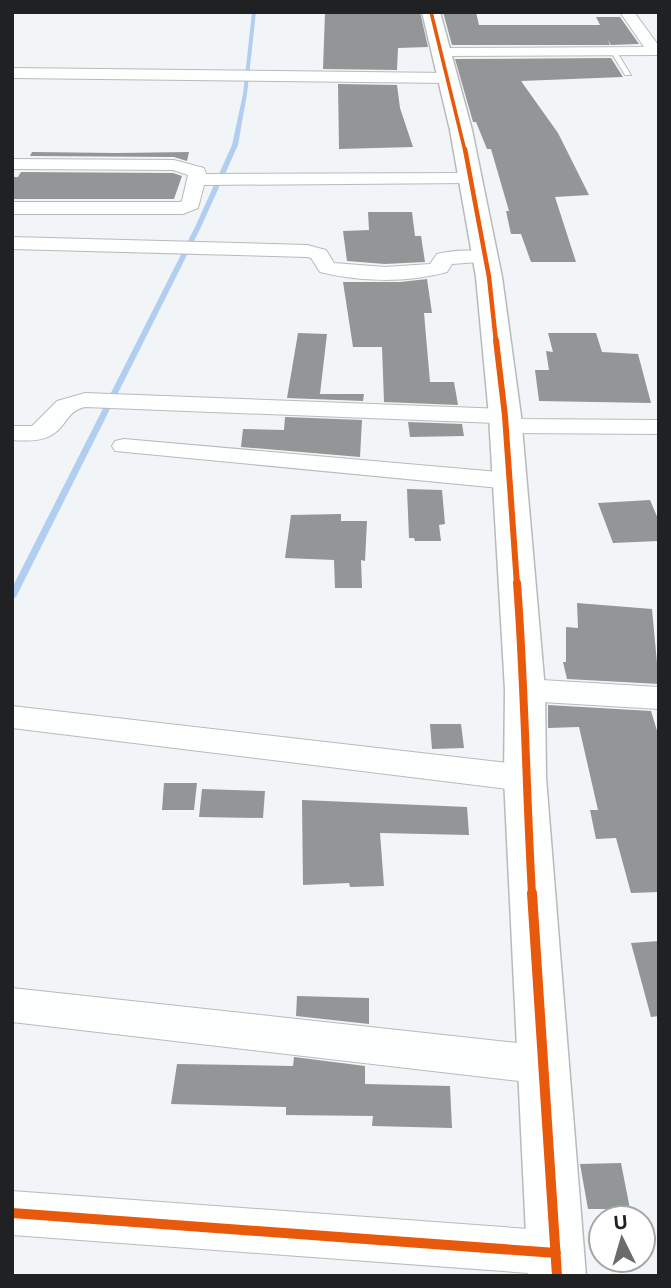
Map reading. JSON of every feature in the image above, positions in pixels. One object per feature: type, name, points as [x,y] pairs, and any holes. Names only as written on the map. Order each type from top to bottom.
[{"type":"street","points":[[12,1213],[557,1264],[525,778],[525,690],[505,421],[485,257],[446,65],[432,12]]},
{"type":"street","points":[[627,12],[657,51]]},
{"type":"street","points":[[12,73],[446,65],[612,51],[657,51]]},
{"type":"street","points":[[12,164],[174,165],[216,180],[471,181]]},
{"type":"street","points":[[12,208],[183,208],[191,204],[216,180]]},
{"type":"street","points":[[12,243],[307,251],[319,254],[327,268],[362,271],[428,271],[440,268],[444,258],[485,257]]},
{"type":"street","points":[[12,433],[40,432],[46,428],[58,409],[71,402],[85,400],[659,427]]},
{"type":"street","points":[[124,446],[510,481]]},
{"type":"street","points":[[525,690],[659,698]]},
{"type":"street","points":[[12,717],[525,778]]},
{"type":"street","points":[[12,1005],[545,1065]]},
{"type":"lane","points":[[612,51],[628,73]]},
{"type":"building","points":[[325,12],[420,12],[428,47],[398,48],[397,70],[323,69]]},
{"type":"building","points":[[443,12],[476,12],[479,25],[600,25],[596,17],[620,17],[639,44],[611,45],[608,40],[610,45],[452,45]]},
{"type":"building","points":[[611,58],[623,77],[521,81],[558,133],[589,195],[555,197],[576,262],[531,262],[521,234],[511,234],[506,211],[509,211],[491,149],[487,149],[476,122],[473,122],[455,59]]},
{"type":"building","points":[[338,84],[397,85],[400,108],[413,147],[339,149]]},
{"type":"building","points":[[32,152],[189,152],[187,161],[174,157],[30,156]]},
{"type":"building","points":[[21,172],[173,173],[182,176],[174,199],[12,199],[12,177],[18,177]]},
{"type":"building","points":[[368,212],[412,212],[415,236],[421,236],[425,262],[385,264],[347,261],[343,231],[369,230]]},
{"type":"building","points":[[427,279],[432,313],[424,313],[430,382],[454,382],[458,405],[384,402],[382,347],[353,347],[343,282]]},
{"type":"building","points":[[298,333],[327,334],[320,394],[364,394],[363,401],[287,398]]},
{"type":"building","points":[[548,333],[596,333],[602,352],[638,354],[651,403],[539,401],[535,370],[549,370],[546,351],[553,352]]},
{"type":"building","points":[[285,417],[362,420],[360,457],[241,447],[243,429],[284,430]]},
{"type":"building","points":[[408,422],[462,424],[464,436],[410,437]]},
{"type":"building","points":[[407,489],[442,490],[445,524],[439,525],[441,541],[415,541],[414,538],[409,538]]},
{"type":"building","points":[[650,500],[659,521],[659,541],[613,543],[598,503]]},
{"type":"building","points":[[341,514],[341,521],[367,521],[365,561],[361,560],[362,588],[335,588],[334,560],[285,558],[291,515]]},
{"type":"building","points":[[577,603],[652,609],[659,684],[567,679],[563,662],[566,662],[566,627],[578,628]]},
{"type":"building","points":[[548,705],[651,711],[659,737],[659,892],[631,893],[616,838],[596,839],[590,810],[598,810],[579,727],[548,728]]},
{"type":"building","points":[[430,724],[461,724],[464,748],[432,749]]},
{"type":"building","points":[[164,783],[197,783],[194,810],[162,810]]},
{"type":"building","points":[[202,789],[265,791],[263,818],[199,817]]},
{"type":"building","points":[[302,800],[467,807],[469,835],[380,833],[384,886],[350,887],[349,883],[303,885]]},
{"type":"building","points":[[659,941],[659,1016],[651,1017],[631,943]]},
{"type":"building","points":[[297,996],[369,998],[369,1024],[296,1016]]},
{"type":"building","points":[[294,1057],[365,1066],[365,1084],[450,1086],[452,1128],[372,1126],[373,1116],[286,1115],[286,1107],[171,1104],[177,1064],[293,1066]]},
{"type":"building","points":[[621,1163],[629,1204],[587,1204],[580,1164]]},
{"type":"waterway","points":[[12,597],[199,225],[235,145],[245,94],[254,12]]},
{"type":"cycle path","points":[[431,12],[461,130],[489,277],[505,416],[525,690],[525,778],[557,1276]]},
{"type":"cycle path","points":[[12,1213],[556,1253]]}]
